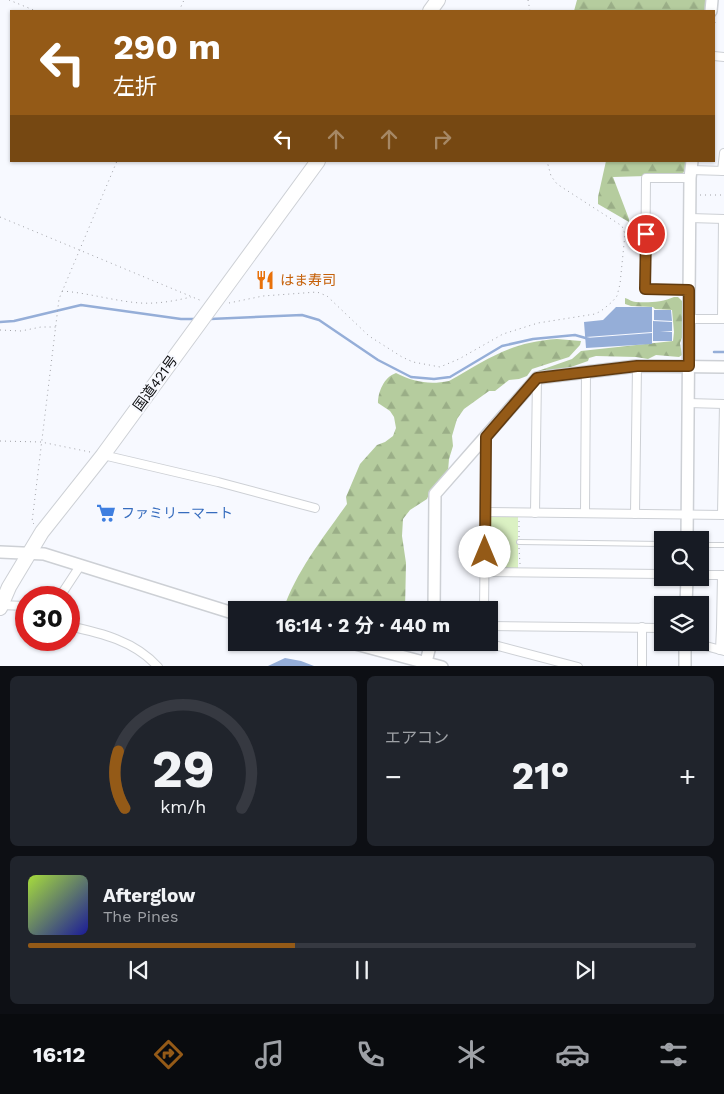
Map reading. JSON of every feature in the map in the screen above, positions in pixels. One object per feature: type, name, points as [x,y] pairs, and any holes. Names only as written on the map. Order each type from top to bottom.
[{"type":"highway","name":"国道421号","points":[[0,606],[9,587],[42,532],[103,455],[317,162]]},
{"type":"street","points":[[689,290],[645,289],[646,178],[691,170],[723,171],[724,153]]},
{"type":"street","points":[[687,531],[691,170]]},
{"type":"street","points":[[689,319],[723,319],[724,219],[690,218]]},
{"type":"street","points":[[635,514],[637,366]]},
{"type":"street","points":[[434,601],[435,494],[537,378],[637,366],[724,367]]},
{"type":"street","points":[[586,372],[586,513]]},
{"type":"street","points":[[535,512],[537,378]]},
{"type":"street","points":[[485,512],[723,515],[724,404],[688,403]]},
{"type":"street","points":[[484,601],[486,437]]},
{"type":"street","points":[[103,455],[218,482],[315,508]]},
{"type":"street","points":[[0,552],[44,554],[228,612]]},
{"type":"street","points":[[67,586],[80,566]]},
{"type":"street","points":[[484,572],[654,574]]},
{"type":"street","points":[[709,575],[723,575],[722,651],[709,647]]},
{"type":"street","points":[[0,606],[15,606]]},
{"type":"street","points":[[498,626],[654,628]]},
{"type":"street","points":[[642,627],[642,666]]},
{"type":"street","points":[[80,629],[108,635],[129,644],[158,666]]},
{"type":"street","points":[[498,646],[578,666]]},
{"type":"street","points":[[383,651],[442,666]]},
{"type":"street","points":[[426,662],[429,651]]},
{"type":"street","points":[[685,651],[685,666]]},
{"type":"lane","points":[[520,542],[654,544]]},
{"type":"lane","points":[[709,545],[724,545]]},
{"type":"path","points":[[9,0],[34,10]]},
{"type":"path","points":[[42,532],[32,522],[58,305],[62,291],[117,162]]},
{"type":"path","points":[[229,303],[263,296],[317,292],[326,296],[369,336],[402,357],[413,362],[440,367],[459,359],[503,334],[538,323],[595,314],[617,296],[620,284],[624,229],[557,184],[547,162]]},
{"type":"path","points":[[696,195],[724,195]]},
{"type":"path","points":[[0,217],[192,296],[210,309]]},
{"type":"path","points":[[62,291],[140,303],[175,302],[192,296]]},
{"type":"path","points":[[0,330],[21,332],[41,327],[56,327]]},
{"type":"path","points":[[0,441],[41,442],[103,455]]},
{"type":"green space","points":[[577,0],[709,0],[707,10],[574,10]]},
{"type":"green space","points":[[606,162],[687,162],[686,171],[679,175],[613,177],[629,222],[598,204]]},
{"type":"green space","points":[[678,297],[682,301],[683,310],[683,335],[680,343],[682,355],[679,357],[656,355],[648,359],[596,356],[571,367],[542,373],[538,371],[572,359],[581,351],[673,341],[672,310],[631,306],[625,304],[625,298],[635,302],[645,302],[660,301]]},
{"type":"green space","points":[[557,339],[581,341],[580,345],[569,357],[532,369],[527,376],[509,380],[495,391],[489,391],[464,409],[457,419],[452,436],[453,446],[448,471],[430,492],[427,499],[410,510],[403,519],[402,536],[406,563],[405,601],[287,601],[303,568],[347,504],[346,497],[360,464],[377,445],[393,436],[396,428],[394,417],[390,411],[378,403],[379,394],[385,381],[396,373],[422,382],[449,381],[500,353],[540,341]]},
{"type":"green space","points":[[492,516],[518,516],[518,569],[492,569],[489,566],[489,519]]},
{"type":"water","points":[[616,307],[652,307],[652,332],[586,338],[652,333],[652,344],[586,348],[584,322],[603,320]]},
{"type":"water","points":[[654,310],[671,310],[672,321],[654,320]]},
{"type":"water","points":[[653,321],[672,322],[672,331],[660,332],[672,332],[672,341],[653,341]]},
{"type":"water","points":[[285,658],[301,661],[314,666],[268,666]]},
{"type":"waterway","points":[[0,322],[14,321],[81,305],[181,319],[197,319]]},
{"type":"waterway","points":[[210,319],[302,315],[319,320],[378,360],[411,377],[434,379],[450,377],[502,346],[533,339],[575,335],[589,339]]},
{"type":"waterway","points":[[714,352],[724,352]]},
{"type":"place","name":"はま寿司","points":[[265,280]]},
{"type":"place","name":"ファミリーマート","points":[[106,513]]},
{"type":"route","points":[[485,552],[486,437],[537,378],[637,366],[689,366],[689,290],[645,289],[646,234]]}]
